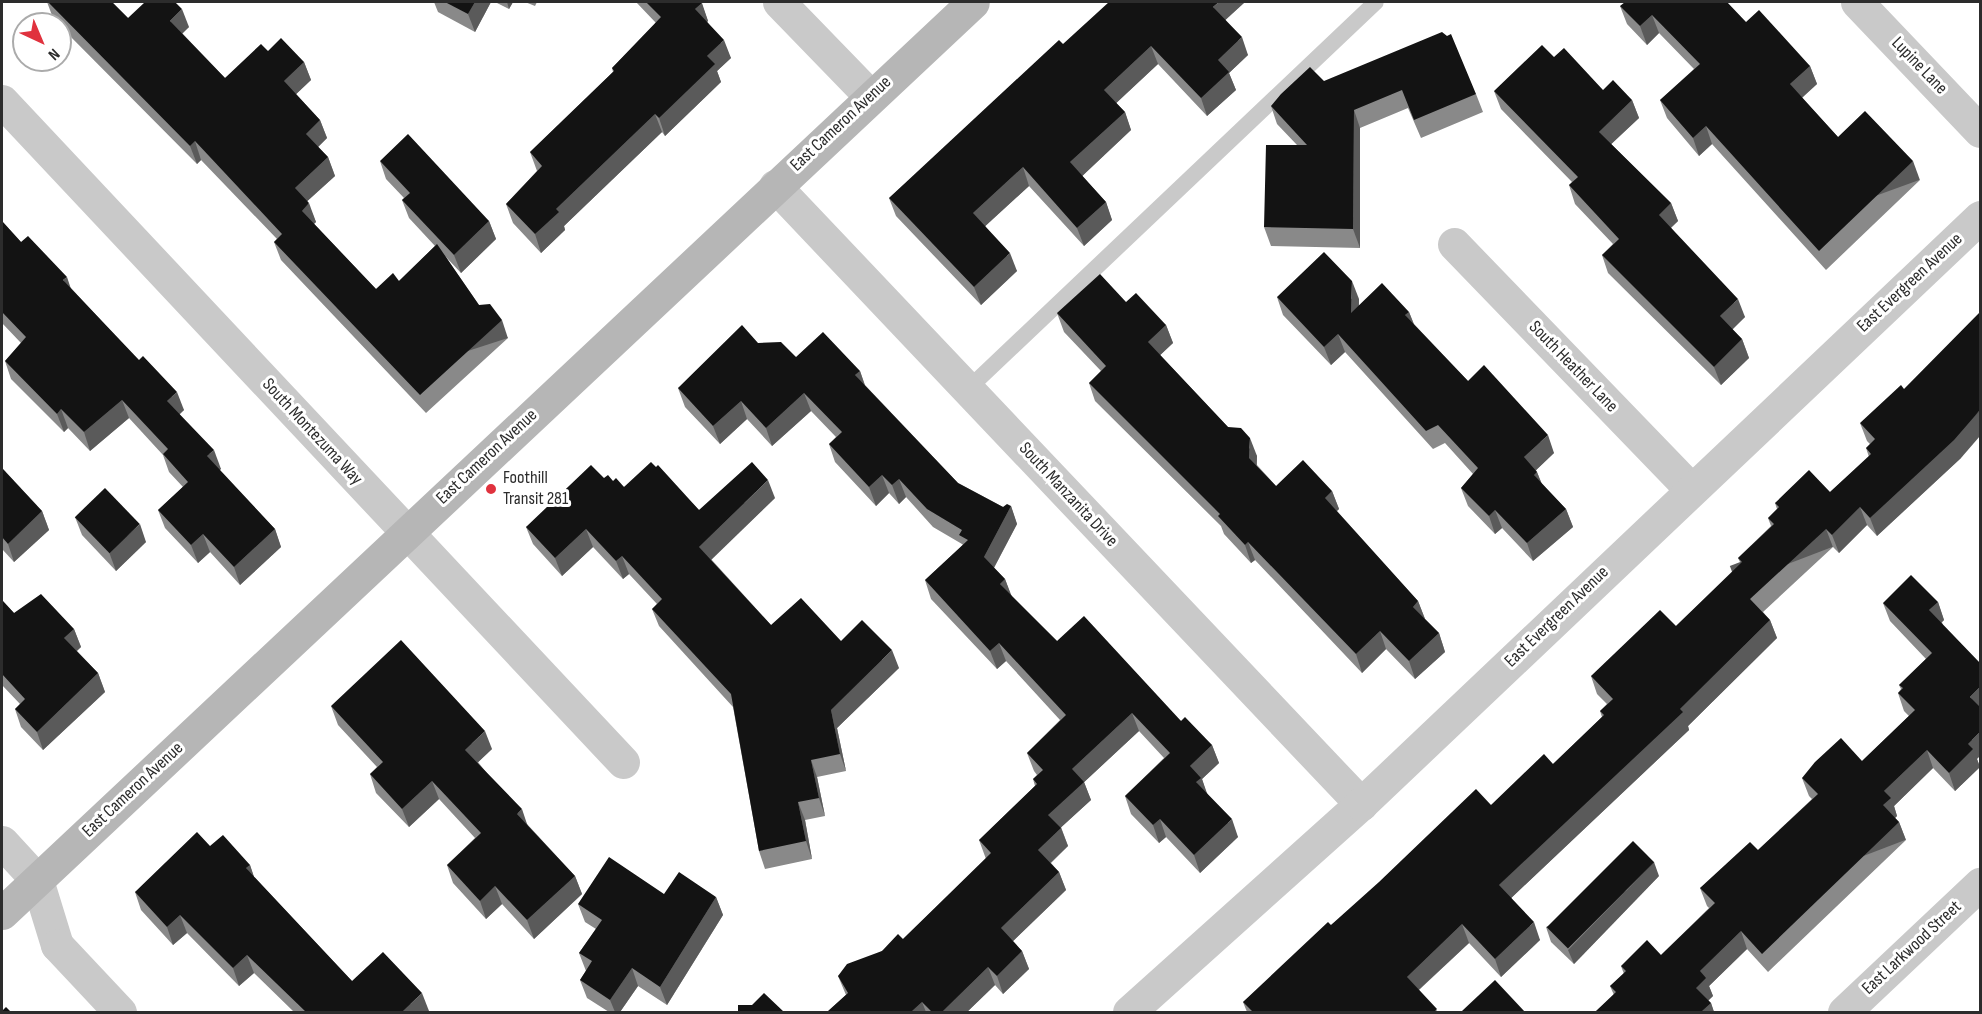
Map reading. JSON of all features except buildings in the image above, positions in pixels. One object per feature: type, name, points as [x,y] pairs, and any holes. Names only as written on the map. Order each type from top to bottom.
[{"type":"main road","name":"East Cameron Avenue","points":[[2,913],[973,2]]},
{"type":"street","points":[[779,2],[871,97]]},
{"type":"street","name":"Lupine Lane","points":[[1857,2],[1980,131]]},
{"type":"street","name":"South Montezuma Way","points":[[2,101],[623,762]]},
{"type":"street","name":"South Manzanita Drive","points":[[775,186],[1361,804]]},
{"type":"street","name":"East Evergreen Avenue","points":[[1129,1012],[1361,804],[1980,216]]},
{"type":"street","name":"South Heather Lane","points":[[1454,244],[1691,489]]},
{"type":"street","points":[[2,842],[37,880],[57,945],[120,1012]]},
{"type":"street","name":"East Larkwood Street","points":[[1844,1012],[1980,884]]},
{"type":"lane","points":[[968,389],[1376,2]]},
{"type":"place","name":"Foothill Transit 281","points":[[491,489]]}]
